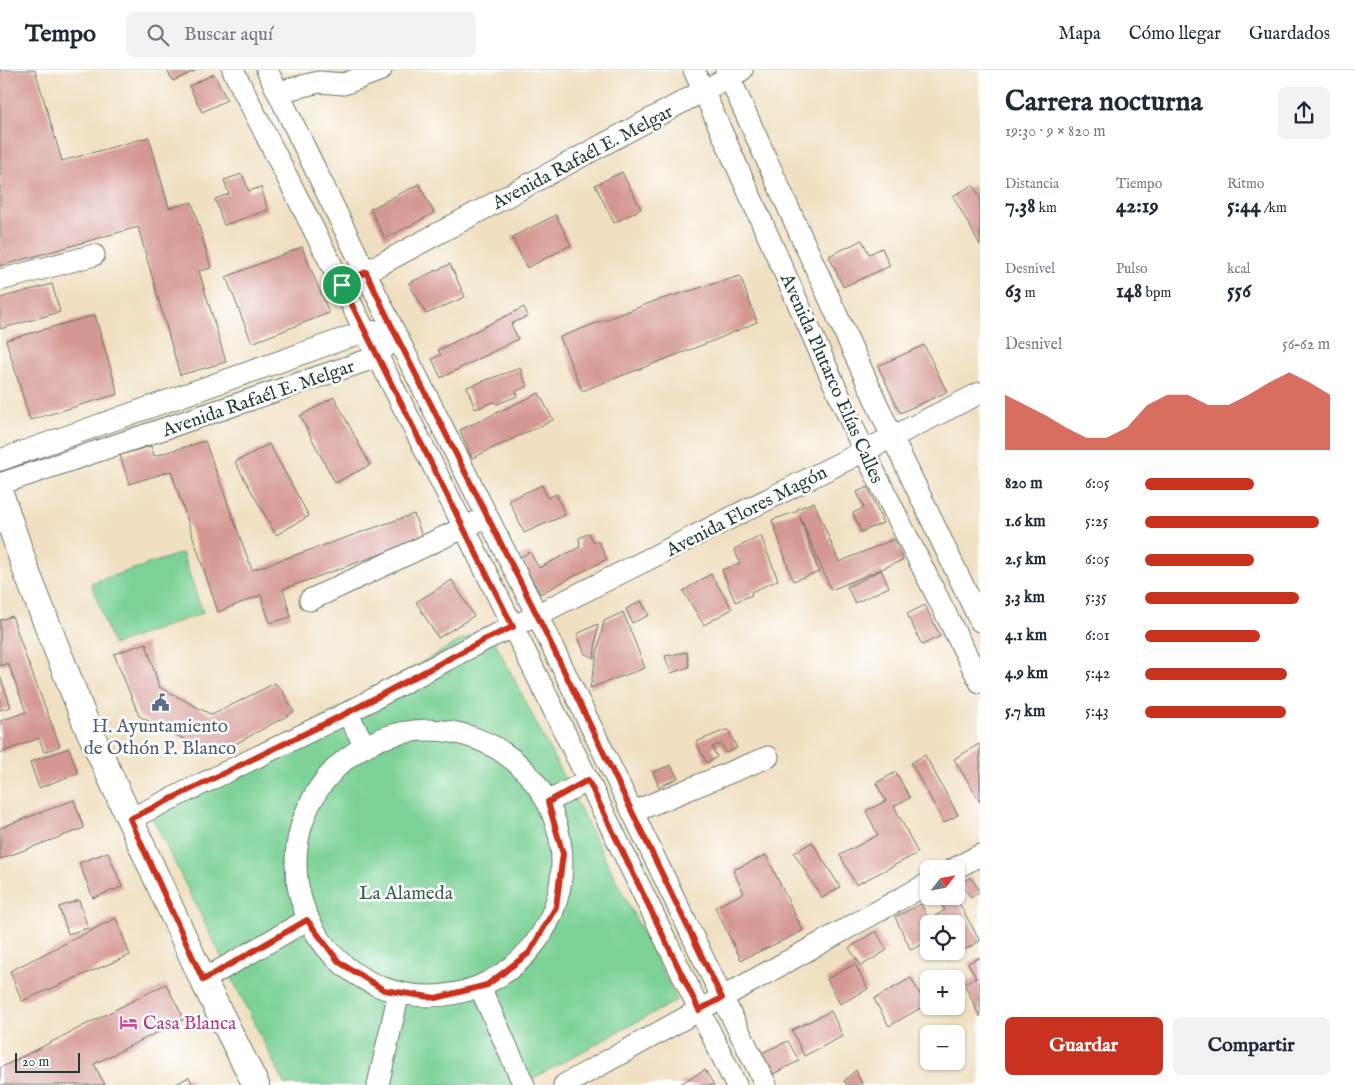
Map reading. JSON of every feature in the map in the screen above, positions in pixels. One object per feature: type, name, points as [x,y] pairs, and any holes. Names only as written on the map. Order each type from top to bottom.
[{"type":"main road","points":[[0,493],[27,573],[81,711],[203,980],[256,1085]]},
{"type":"street","points":[[233,70],[464,527],[736,1085]]},
{"type":"street","points":[[267,70],[395,333],[537,615],[766,1085]]},
{"type":"street","points":[[278,92],[319,82],[344,84],[381,70]]},
{"type":"street","name":"Avenida Plutarco Elías Calles","points":[[694,70],[864,451],[980,682]]},
{"type":"street","name":"Avenida Plutarco Elías Calles","points":[[732,72],[892,437],[980,621]]},
{"type":"street","name":"Avenida Rafaél E. Melgar","points":[[342,285],[704,91],[732,72]]},
{"type":"street","points":[[264,131],[290,117]]},
{"type":"street","points":[[0,280],[94,255]]},
{"type":"street","name":"Avenida Rafaél E. Melgar","points":[[0,460],[366,331],[395,333]]},
{"type":"street","name":"Avenida Rafaél E. Melgar","points":[[0,484],[377,357],[395,333]]},
{"type":"street","name":"Avenida Flores Magón","points":[[130,819],[347,713],[486,639],[980,393]]},
{"type":"street","points":[[310,600],[488,517]]},
{"type":"street","points":[[347,713],[364,744]]},
{"type":"street","points":[[415,729],[468,735],[515,760],[548,802],[563,854],[556,907],[529,953],[487,985],[436,998],[384,990],[339,962],[307,920],[294,871],[301,821],[325,776],[364,744],[415,729]]},
{"type":"street","points":[[633,812],[768,757]]},
{"type":"street","points":[[548,802],[588,780]]},
{"type":"street","points":[[965,863],[980,855]]},
{"type":"street","points":[[564,1085],[920,888]]},
{"type":"street","points":[[203,980],[307,920]]},
{"type":"street","points":[[480,987],[524,1085]]},
{"type":"street","points":[[378,1085],[399,992]]},
{"type":"green space","points":[[182,553],[203,613],[113,645],[91,583]]},
{"type":"green space","name":"La Alameda","points":[[487,626],[677,1000],[521,1085],[285,1085],[150,813]]},
{"type":"building","points":[[0,70],[35,70],[62,161],[149,137],[169,208],[192,202],[211,268],[199,271],[226,362],[180,375],[138,227],[0,266]]},
{"type":"building","points":[[167,70],[197,70],[173,81]]},
{"type":"building","points":[[214,74],[227,100],[202,112],[189,86]]},
{"type":"building","points":[[622,172],[641,209],[614,223],[595,185]]},
{"type":"building","points":[[242,174],[249,191],[261,187],[268,210],[224,225],[215,199],[229,194],[224,180]]},
{"type":"building","points":[[419,184],[434,213],[385,239],[370,209]]},
{"type":"building","points":[[973,185],[980,197],[980,245],[953,196]]},
{"type":"building","points":[[556,215],[571,245],[527,268],[512,237]]},
{"type":"building","points":[[862,240],[869,254],[882,248],[890,266],[843,287],[829,256]]},
{"type":"building","points":[[302,247],[329,313],[252,343],[226,277]]},
{"type":"building","points":[[450,264],[465,297],[426,314],[409,283]]},
{"type":"building","points":[[740,276],[757,322],[718,339],[582,391],[560,337],[655,301]]},
{"type":"building","points":[[52,284],[60,312],[0,329],[0,298]]},
{"type":"building","points":[[524,307],[528,316],[511,324],[518,339],[441,378],[432,359],[441,355],[438,350]]},
{"type":"building","points":[[95,315],[118,394],[30,420],[6,340]]},
{"type":"building","points":[[924,345],[947,392],[900,413],[878,366]]},
{"type":"building","points":[[520,368],[527,387],[516,391],[518,396],[497,404],[494,402],[475,409],[467,387]]},
{"type":"building","points":[[539,393],[553,420],[472,458],[460,430]]},
{"type":"building","points":[[334,397],[370,465],[335,483],[300,416]]},
{"type":"building","points":[[205,441],[252,570],[414,514],[423,539],[283,589],[291,617],[270,623],[261,595],[218,612],[171,471],[129,484],[120,455],[151,446],[154,456]]},
{"type":"building","points":[[269,444],[309,516],[276,535],[235,462]]},
{"type":"building","points":[[542,485],[548,498],[556,494],[565,515],[524,533],[509,500]]},
{"type":"building","points":[[868,487],[883,523],[861,532],[853,513],[864,508],[857,492]]},
{"type":"building","points":[[814,502],[839,562],[894,539],[903,560],[831,590],[800,517],[819,572],[793,581],[772,520],[798,511],[797,509]]},
{"type":"building","points":[[589,533],[593,541],[599,542],[607,559],[540,594],[520,557],[530,552],[539,568],[580,547],[579,538]]},
{"type":"building","points":[[761,536],[778,580],[751,592],[752,595],[735,602],[722,570],[740,563],[734,549]]},
{"type":"building","points":[[881,570],[889,587],[855,603],[847,587]]},
{"type":"building","points":[[711,574],[732,609],[704,625],[683,591]]},
{"type":"building","points":[[452,580],[474,616],[438,638],[416,602]]},
{"type":"building","points":[[641,601],[649,615],[632,623],[626,609]]},
{"type":"building","points":[[925,605],[940,636],[922,645],[907,614]]},
{"type":"building","points":[[623,612],[645,668],[590,688],[604,621]]},
{"type":"building","points":[[12,616],[60,746],[44,752],[39,738],[0,753],[0,721],[26,712],[8,663],[0,666],[0,620]]},
{"type":"building","points":[[598,624],[594,658],[585,654],[577,634]]},
{"type":"building","name":"H. Ayuntamiento de Othón P. Blanco","points":[[146,643],[159,687],[212,715],[275,683],[283,692],[294,712],[215,755],[139,716],[114,654]]},
{"type":"building","points":[[687,652],[689,667],[671,673],[665,656]]},
{"type":"building","points":[[0,676],[11,707],[0,710]]},
{"type":"building","points":[[728,729],[737,748],[726,753],[721,744],[712,747],[717,757],[707,763],[696,742]]},
{"type":"building","points":[[979,744],[980,746],[980,802],[954,759]]},
{"type":"building","points":[[69,748],[78,773],[39,788],[30,762]]},
{"type":"building","points":[[925,755],[958,815],[944,823],[911,763]]},
{"type":"building","points":[[671,765],[678,778],[659,787],[653,772]]},
{"type":"building","points":[[896,772],[910,798],[894,806],[918,853],[856,885],[840,855],[878,835],[866,811],[886,801],[876,783]]},
{"type":"building","points":[[74,800],[84,828],[0,859],[0,828]]},
{"type":"building","points":[[812,842],[840,887],[822,898],[794,853]]},
{"type":"building","points":[[108,852],[122,887],[93,898],[79,863]]},
{"type":"building","points":[[766,855],[803,931],[741,960],[715,907],[744,893],[733,870]]},
{"type":"building","points":[[970,877],[980,891],[971,898],[965,889],[965,880]]},
{"type":"building","points":[[79,900],[88,928],[68,934],[59,907]]},
{"type":"building","points":[[922,905],[926,915],[920,915],[920,946],[911,950],[895,917]]},
{"type":"building","points":[[942,905],[960,905],[980,941],[965,950],[965,915],[937,915],[945,910]]},
{"type":"building","points":[[116,918],[130,955],[22,1001],[10,971]]},
{"type":"building","points":[[876,931],[887,950],[861,966],[849,948]]},
{"type":"building","points":[[980,957],[980,1017],[965,985],[965,983],[976,978],[968,963]]},
{"type":"building","points":[[855,964],[868,989],[840,1004],[827,979]]},
{"type":"building","points":[[911,978],[920,994],[920,1008],[889,1026],[874,999]]},
{"type":"building","points":[[166,984],[184,1019],[94,1064],[105,1085],[0,1085],[0,1068]]},
{"type":"building","points":[[831,1011],[843,1036],[804,1056],[792,1030]]},
{"type":"building","points":[[788,1041],[799,1061],[773,1074],[762,1053]]},
{"type":"building","points":[[705,1070],[714,1085],[678,1085]]},
{"type":"building","points":[[856,1070],[862,1085],[847,1085],[844,1081]]},
{"type":"building","points":[[189,1077],[193,1085],[174,1085]]},
{"type":"place","name":"H. Ayuntamiento de Othón P. Blanco","points":[[160,702]]},
{"type":"place","name":"Casa Blanca","points":[[129,1022]]},
{"type":"route","points":[[366,272],[537,615],[722,998],[699,1010],[588,780],[548,802],[563,854],[556,907],[529,953],[487,985],[436,998],[384,990],[339,962],[307,920],[203,980],[130,819],[347,713],[486,639],[513,627],[342,285],[366,272]]}]
